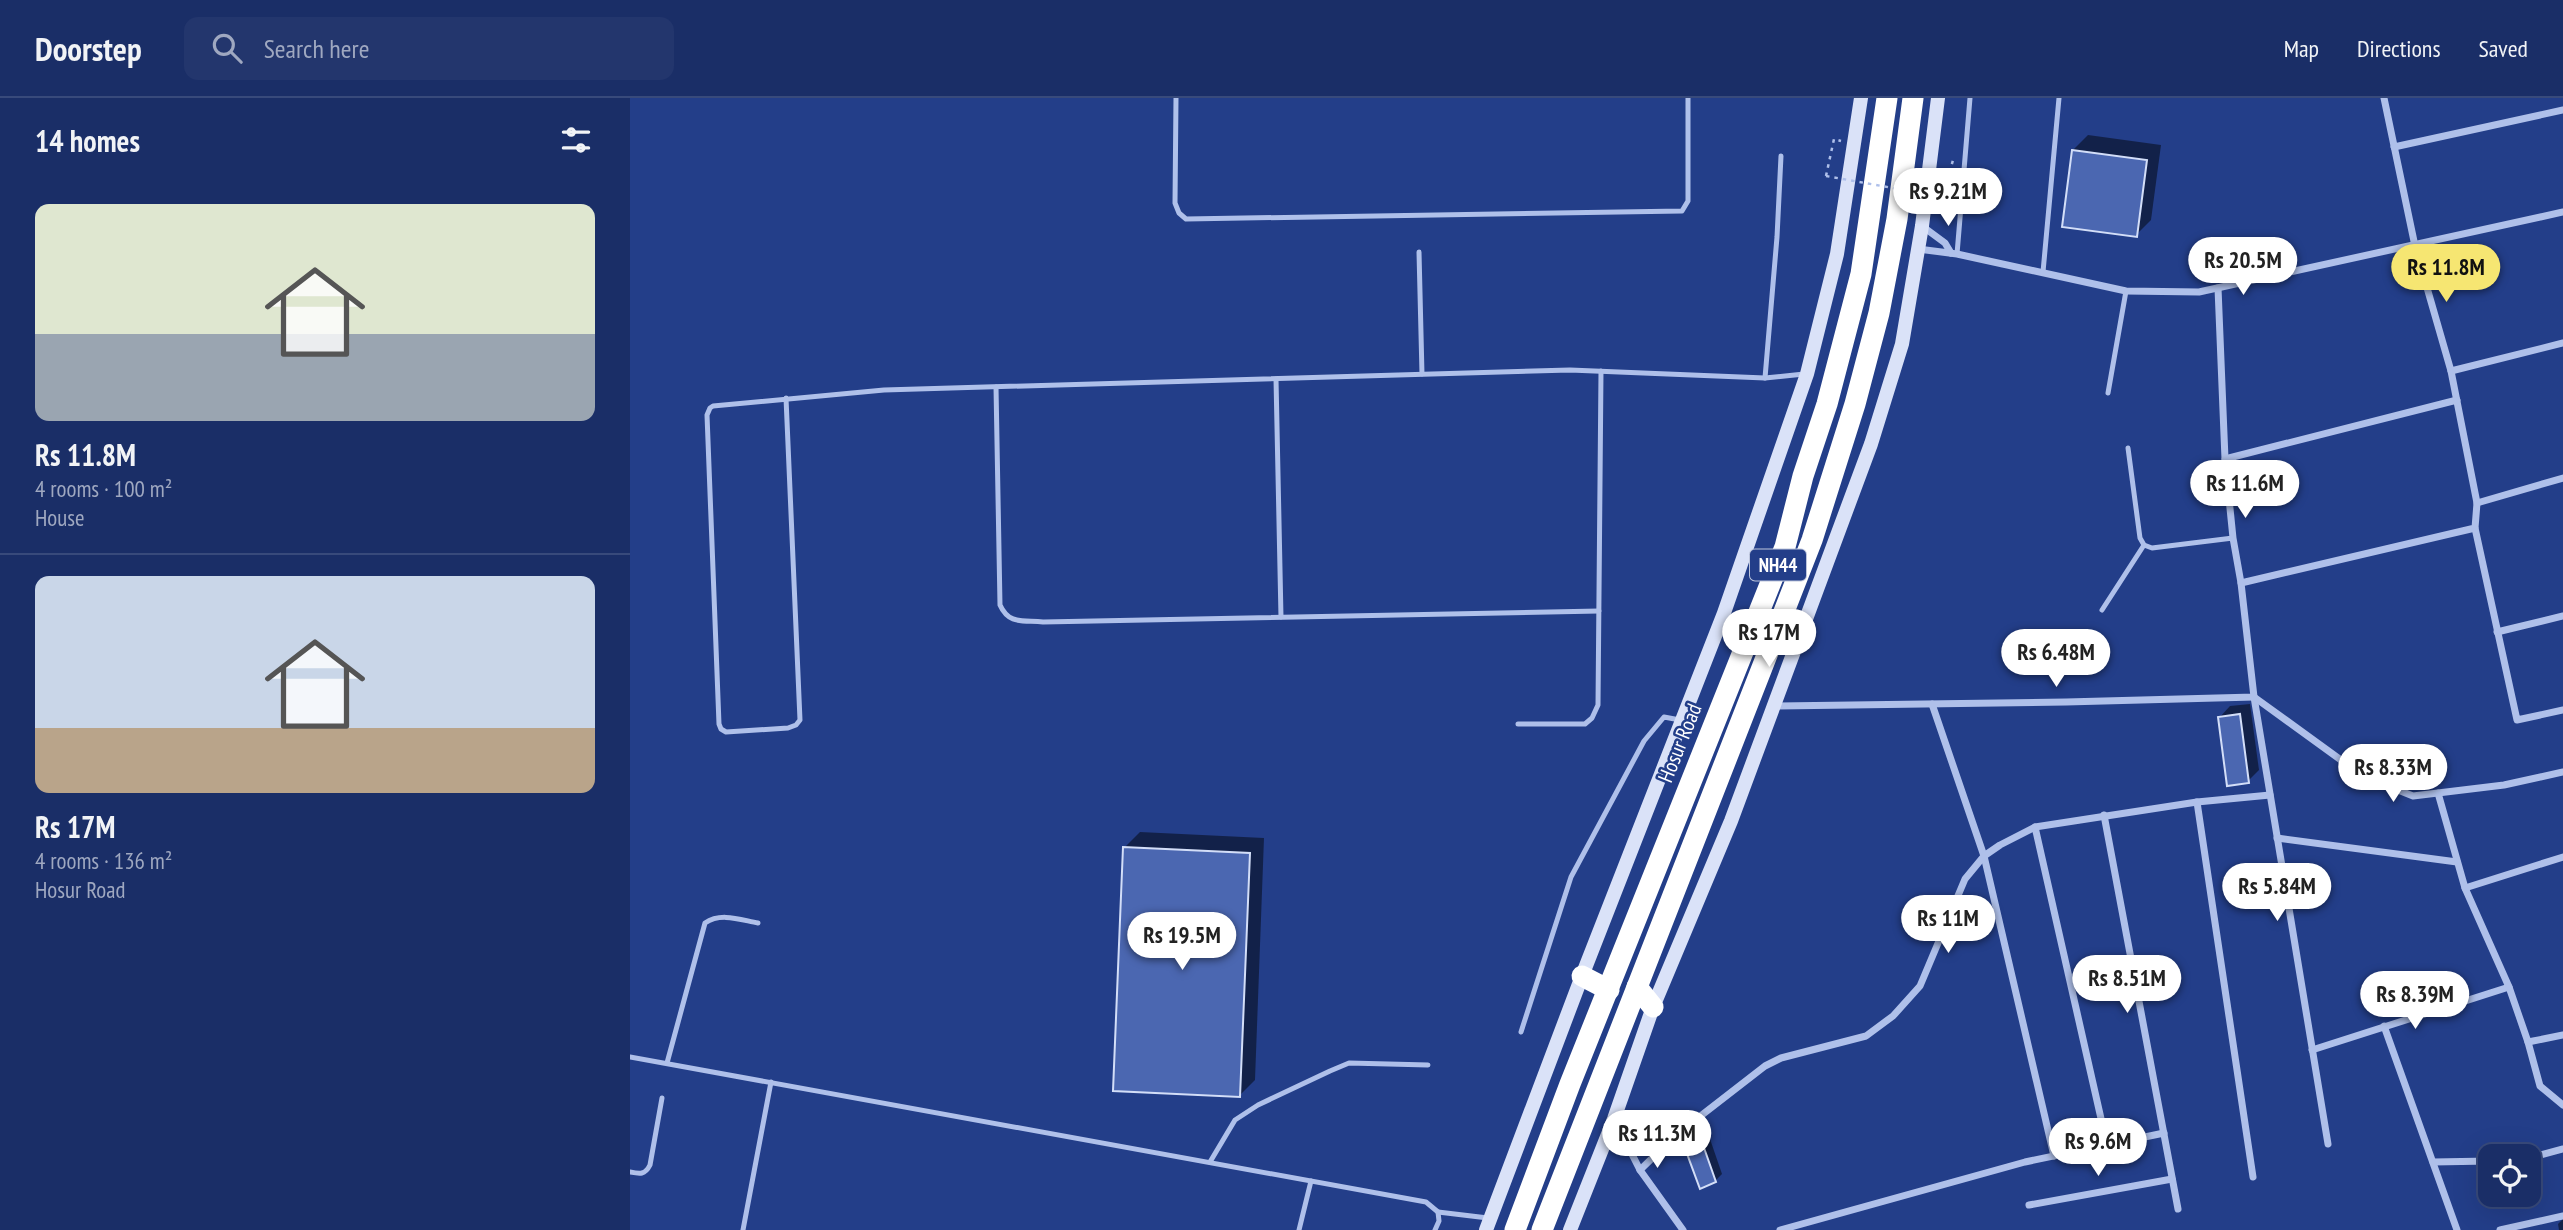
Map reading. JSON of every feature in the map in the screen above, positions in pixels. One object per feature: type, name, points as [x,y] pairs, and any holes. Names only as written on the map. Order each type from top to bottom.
[{"type":"highway","name":"Hosur Road","points":[[1515,1230],[1570,1084],[1785,547],[1803,476],[1827,404],[1861,274],[1887,98]]},
{"type":"highway","name":"NH44","points":[[1542,1230],[1808,552],[1880,313],[1897,219],[1913,98]]},
{"type":"highway","points":[[1582,976],[1609,990]]},
{"type":"highway","points":[[1637,987],[1653,1007]]},
{"type":"street","points":[[1489,1224],[1582,976],[1724,613],[1807,374],[1836,254],[1861,98]]},
{"type":"street","points":[[1570,1230],[1614,1119],[1653,1007],[1731,821],[1871,444],[1902,344],[1922,226],[1938,98]]},
{"type":"street","points":[[2384,98],[2415,246],[2451,371],[2477,503],[2475,528],[2517,720],[2563,710]]},
{"type":"street","points":[[2394,147],[2563,110]]},
{"type":"street","points":[[1917,249],[1954,253],[2126,291],[2199,292],[2563,212]]},
{"type":"street","points":[[1922,226],[1954,253]]},
{"type":"street","points":[[2218,288],[2225,459],[2233,538],[2254,697],[2328,1144]]},
{"type":"street","points":[[2451,371],[2563,342]]},
{"type":"street","points":[[2225,459],[2457,400]]},
{"type":"street","points":[[2477,503],[2563,478]]},
{"type":"street","points":[[2241,583],[2475,528]]},
{"type":"street","points":[[2497,632],[2563,616]]},
{"type":"street","points":[[1774,706],[2254,697],[2363,776],[2413,796],[2504,785],[2563,772]]},
{"type":"street","points":[[1932,704],[1984,856],[2054,1156]]},
{"type":"street","points":[[2438,793],[2465,888],[2509,987],[2540,1086],[2563,1105]]},
{"type":"street","points":[[1640,1170],[1686,1127],[1765,1066],[1781,1058],[1866,1036],[1893,1016],[1920,986],[1965,879],[1984,856],[2000,845],[2035,827],[2197,802],[2270,795]]},
{"type":"street","points":[[2197,802],[2253,1177]]},
{"type":"street","points":[[2104,815],[2178,1209]]},
{"type":"street","points":[[2035,827],[2107,1145]]},
{"type":"street","points":[[2277,838],[2458,862]]},
{"type":"street","points":[[2465,888],[2563,857]]},
{"type":"street","points":[[2312,1050],[2509,987]]},
{"type":"street","points":[[2384,1026],[2457,1230]]},
{"type":"street","points":[[2528,1042],[2563,1035]]},
{"type":"street","points":[[1614,1119],[1640,1170],[1683,1230]]},
{"type":"street","points":[[1780,1230],[2054,1156],[2164,1133]]},
{"type":"street","points":[[2541,1155],[2563,1149]]},
{"type":"street","points":[[2433,1162],[2478,1161]]},
{"type":"street","points":[[2029,1205],[2172,1179]]},
{"type":"street","points":[[2500,1230],[2563,1216]]},
{"type":"lane","points":[[1177,98],[1175,202],[1178,213],[1186,219],[1682,211],[1688,201],[1688,98]]},
{"type":"lane","points":[[1954,253],[1970,98]]},
{"type":"lane","points":[[2043,272],[2059,98]]},
{"type":"lane","points":[[1765,378],[1781,156]]},
{"type":"lane","points":[[1419,252],[1422,374]]},
{"type":"lane","points":[[2108,393],[2126,291]]},
{"type":"lane","points":[[786,398],[800,720],[796,725],[788,727],[726,732],[719,724],[707,415],[713,406],[786,398],[884,390],[1422,374],[1601,372],[1765,378],[1807,374]]},
{"type":"lane","points":[[1518,724],[1585,724],[1592,718],[1598,705],[1601,372]]},
{"type":"lane","points":[[1276,379],[1281,617]]},
{"type":"lane","points":[[996,387],[999,605],[1004,615],[1011,620],[1042,622],[1598,611]]},
{"type":"lane","points":[[2128,448],[2140,538],[2144,545],[2152,548],[2233,538]]},
{"type":"lane","points":[[2102,610],[2144,545]]},
{"type":"lane","points":[[1521,1032],[1571,877],[1582,855],[1644,741],[1664,717],[1683,720]]},
{"type":"lane","points":[[667,1063],[705,923],[721,916],[758,923]]},
{"type":"lane","points":[[630,1057],[1426,1202],[1438,1212],[1489,1224]]},
{"type":"lane","points":[[1210,1162],[1235,1120],[1258,1105],[1330,1071],[1349,1063],[1428,1065]]},
{"type":"lane","points":[[743,1230],[771,1082]]},
{"type":"lane","points":[[630,1172],[641,1174],[647,1171],[650,1165],[662,1098]]},
{"type":"lane","points":[[1298,1230],[1311,1181]]},
{"type":"lane","points":[[1435,1230],[1439,1221],[1438,1212]]},
{"type":"path","points":[[1834,139],[1826,176],[1943,197],[1953,161]]},
{"type":"building","points":[[2072,150],[2147,160],[2137,237],[2062,227]]},
{"type":"building","points":[[2240,714],[2249,783],[2227,786],[2218,717]]},
{"type":"building","points":[[1123,847],[1250,853],[1240,1097],[1113,1091]]},
{"type":"building","points":[[1703,1145],[1716,1182],[1700,1189],[1686,1151]]}]
